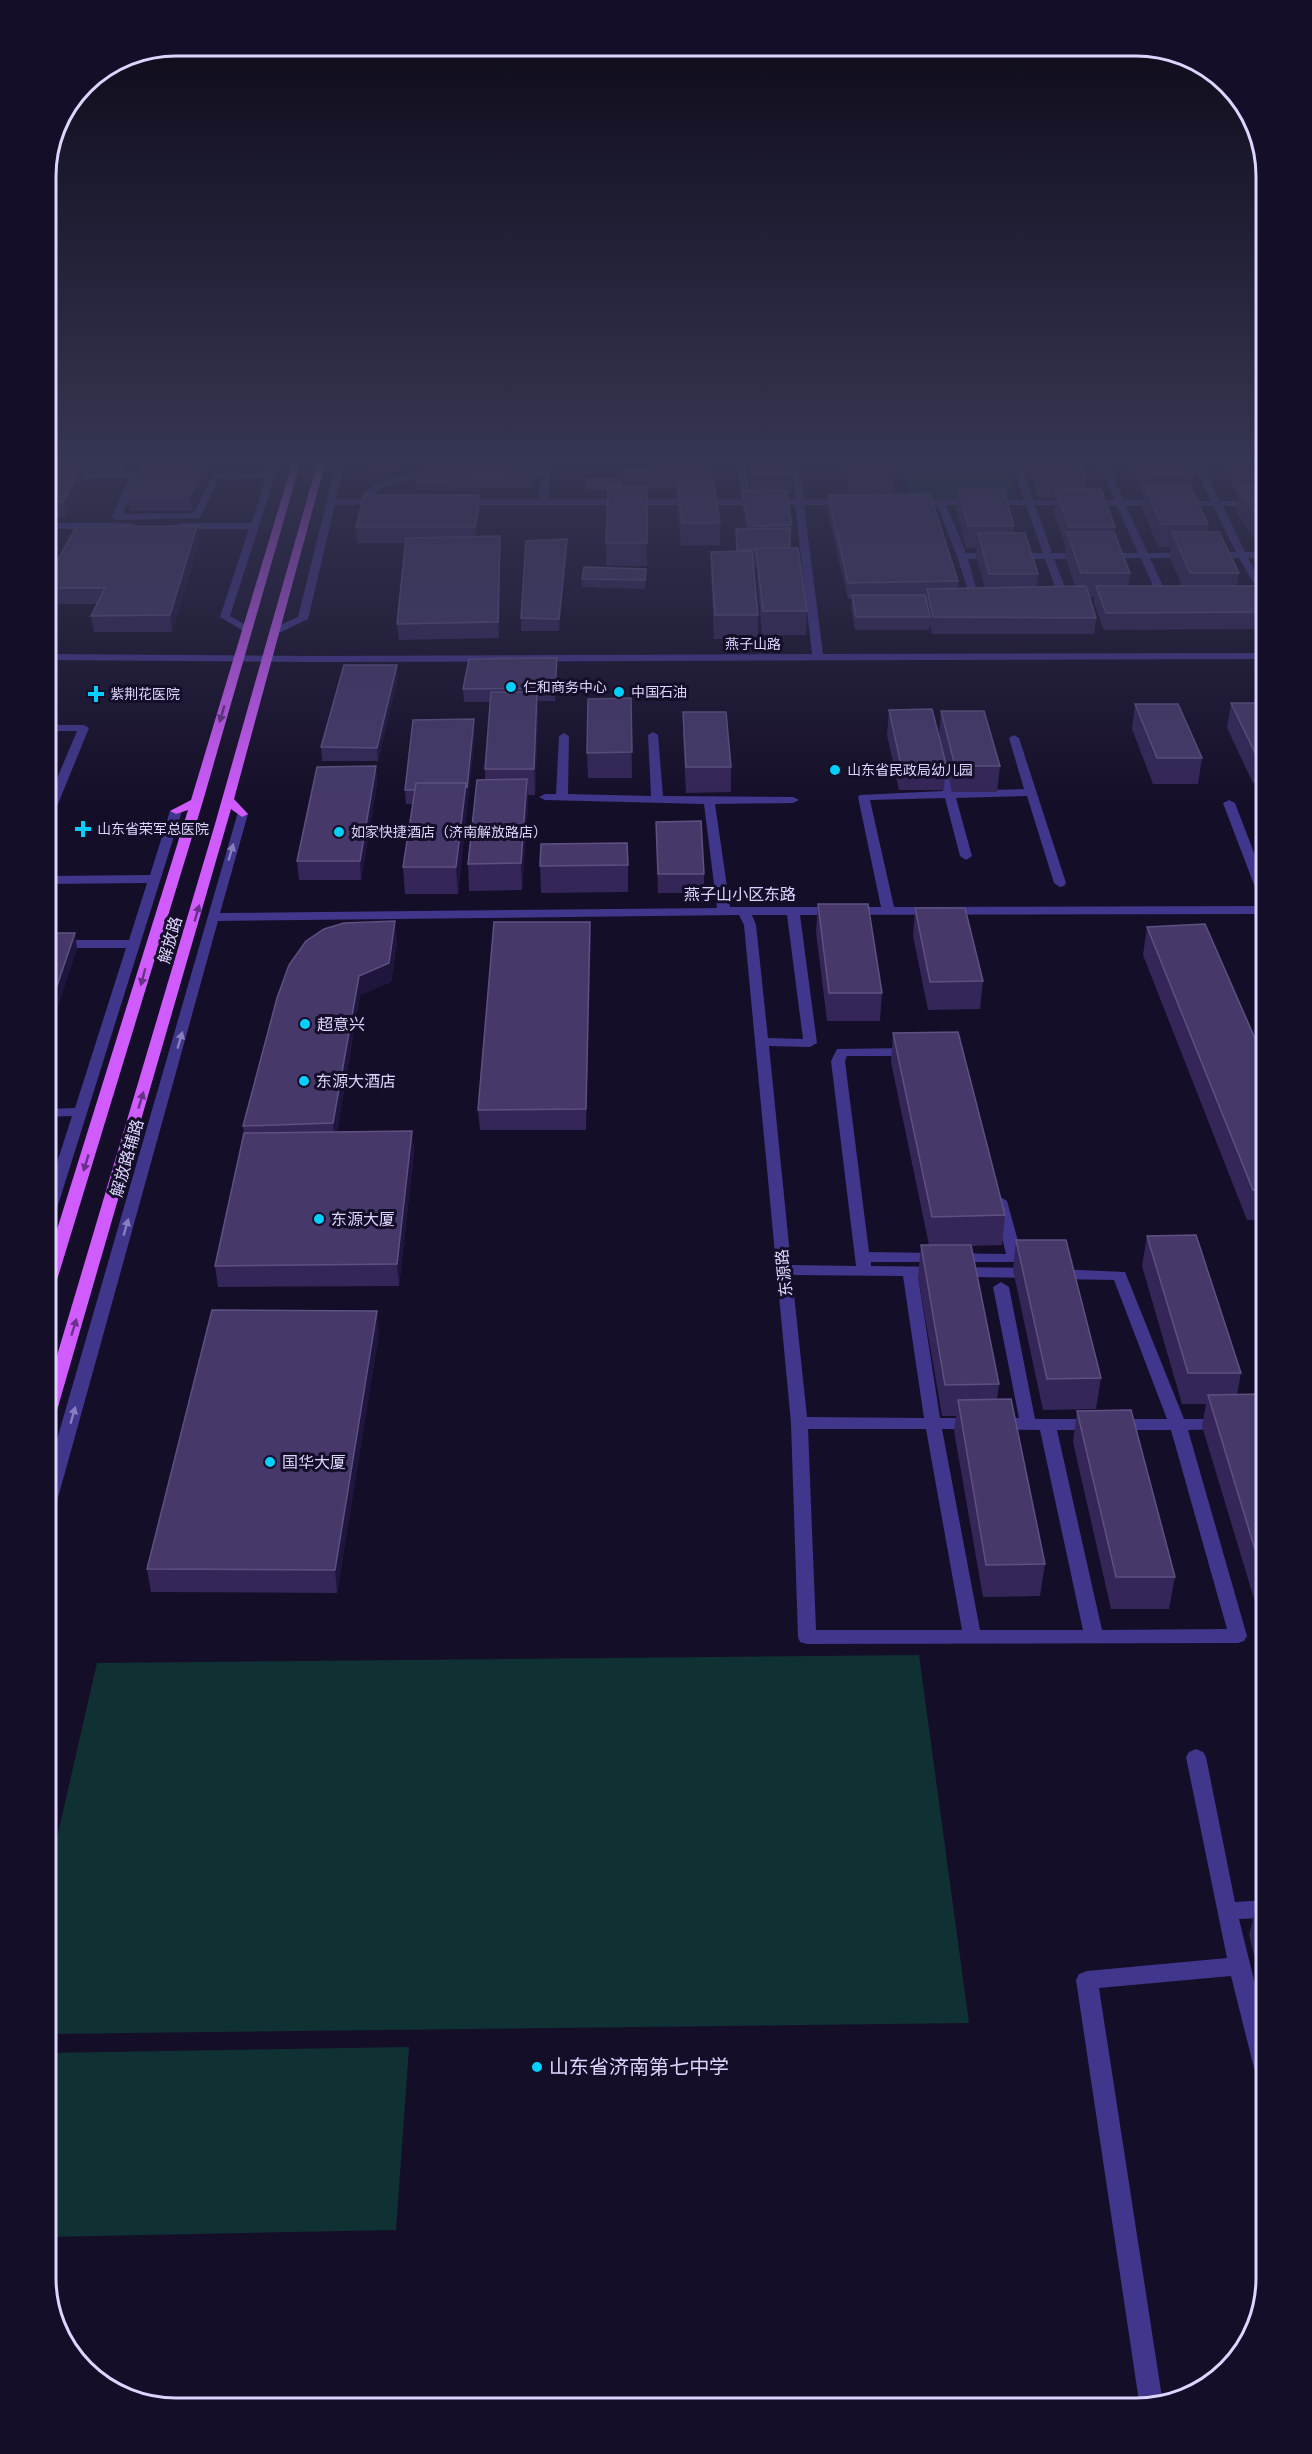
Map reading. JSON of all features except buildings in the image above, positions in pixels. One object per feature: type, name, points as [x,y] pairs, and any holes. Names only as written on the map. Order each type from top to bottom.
[{"type":"main road","name":"解放路","points":[[56,1257],[197,801],[262,579]]},
{"type":"main road","name":"解放路","points":[[56,1387],[229,801],[291,579]]},
{"type":"main road","points":[[176,811],[197,801]]},
{"type":"main road","points":[[229,801],[242,814]]},
{"type":"street","points":[[238,579],[225,617],[247,630]]},
{"type":"street","points":[[277,630],[303,619],[313,579]]},
{"type":"street","points":[[811,579],[819,656]]},
{"type":"street","points":[[968,579],[972,592]]},
{"type":"street","points":[[1057,579],[1062,592]]},
{"type":"street","points":[[1155,579],[1161,593]]},
{"type":"street","name":"燕子山路","points":[[56,657],[1256,654]]},
{"type":"street","points":[[56,728],[84,728],[56,794]]},
{"type":"street","points":[[652,735],[657,799]]},
{"type":"street","points":[[562,798],[564,736]]},
{"type":"street","points":[[1014,738],[1060,883]]},
{"type":"street","points":[[937,743],[948,795],[966,856]]},
{"type":"street","points":[[888,910],[864,797],[1031,792]]},
{"type":"street","points":[[544,797],[709,801],[793,800]]},
{"type":"street","points":[[709,801],[724,911]]},
{"type":"street","points":[[1229,803],[1256,874]]},
{"type":"street","points":[[56,1190],[176,811]]},
{"type":"street","name":"解放路辅路","points":[[56,1473],[242,814]]},
{"type":"street","points":[[56,880],[154,879]]},
{"type":"street","points":[[761,1042],[810,1043],[793,910]]},
{"type":"street","name":"燕子山小区东路","points":[[213,917],[793,910],[1256,910]]},
{"type":"street","name":"东源路","points":[[744,911],[750,925],[799,1423],[807,1636],[972,1637]]},
{"type":"street","points":[[56,945],[134,944]]},
{"type":"street","points":[[864,1264],[838,1061],[842,1052],[919,1052]]},
{"type":"street","points":[[56,1113],[81,1112]]},
{"type":"street","points":[[784,1270],[864,1264],[1015,1259],[998,1190]]},
{"type":"street","points":[[864,1264],[910,1271],[1120,1275],[1178,1425],[1238,1636],[972,1637],[933,1424],[910,1271]]},
{"type":"street","points":[[1001,1287],[1028,1424]]},
{"type":"street","points":[[799,1423],[1233,1425]]},
{"type":"street","points":[[1047,1424],[1094,1637]]},
{"type":"street","points":[[1196,1757],[1227,1911],[1256,2032]]},
{"type":"street","points":[[1227,1911],[1256,1910]]},
{"type":"street","points":[[1150,2397],[1087,1980],[1239,1965]]},
{"type":"green space","points":[[919,1655],[969,2023],[56,2034],[56,1842],[97,1663]]},
{"type":"green space","points":[[409,2047],[396,2230],[56,2237],[56,2053]]},
{"type":"place","name":"仁和商务中心","points":[[511,687]]},
{"type":"place","name":"中国石油","points":[[619,692]]},
{"type":"place","name":"紫荆花医院","points":[[96,694]]},
{"type":"place","name":"山东省民政局幼儿园","points":[[835,770]]},
{"type":"place","name":"山东省荣军总医院","points":[[83,829]]},
{"type":"place","name":"如家快捷酒店（济南解放路店）","points":[[339,832]]},
{"type":"place","name":"超意兴","points":[[305,1024]]},
{"type":"place","name":"东源大酒店","points":[[304,1081]]},
{"type":"place","name":"东源大厦","points":[[319,1219]]},
{"type":"place","name":"国华大厦","points":[[270,1462]]},
{"type":"place","name":"山东省济南第七中学","points":[[537,2067]]}]
